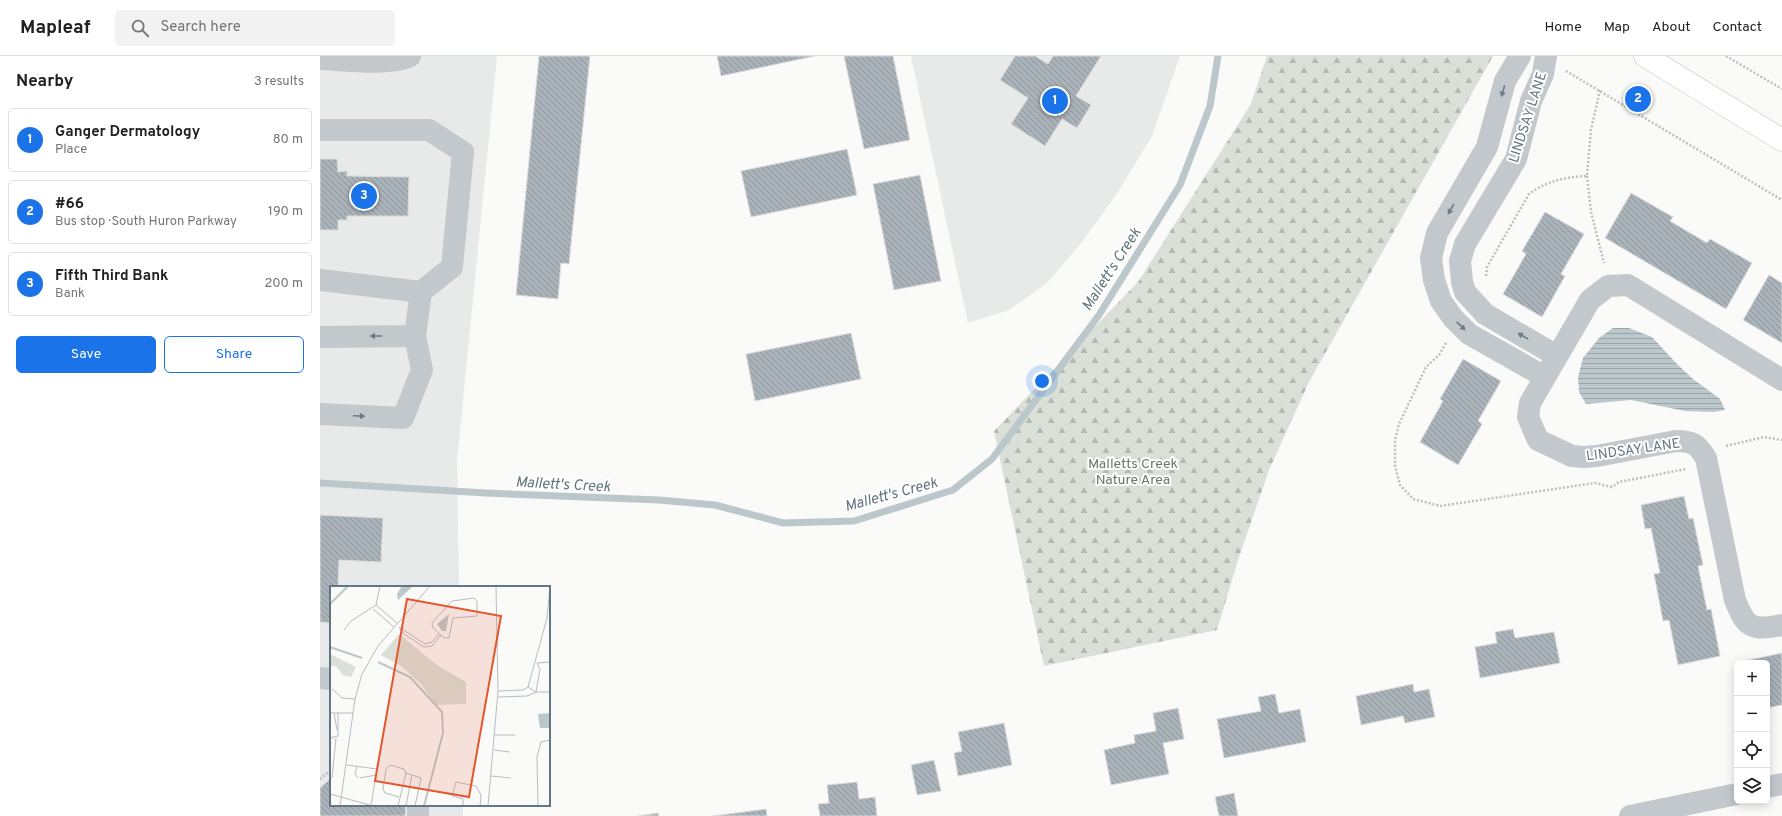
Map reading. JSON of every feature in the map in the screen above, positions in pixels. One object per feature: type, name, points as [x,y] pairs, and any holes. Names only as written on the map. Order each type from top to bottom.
[{"type":"main road","points":[[1645,56],[1782,140]]},
{"type":"street","points":[[320,59],[364,58],[398,60],[410,56]]},
{"type":"street","name":"LINDSAY LANE","points":[[1520,56],[1505,81],[1487,147],[1437,233],[1431,258],[1434,280],[1445,307],[1453,318],[1469,334],[1545,377]]},
{"type":"street","name":"LINDSAY LANE","points":[[1546,56],[1543,74],[1531,101],[1516,159],[1465,244],[1460,261],[1462,282],[1465,292],[1485,314],[1557,356]]},
{"type":"street","points":[[320,130],[429,130],[463,152],[452,268],[421,292],[415,336],[422,370],[403,418],[320,414]]},
{"type":"street","points":[[1476,166],[1502,182]]},
{"type":"street","points":[[320,280],[421,292]]},
{"type":"street","points":[[1608,286],[1628,286],[1782,380]]},
{"type":"street","name":"LINDSAY LANE","points":[[1608,286],[1590,300],[1530,403],[1528,417],[1538,440],[1572,456],[1597,456],[1676,441],[1689,441],[1699,447],[1706,458],[1735,600],[1741,614],[1749,625],[1760,628],[1782,625]]},
{"type":"street","points":[[320,337],[415,336]]},
{"type":"street","points":[[320,678],[330,679]]},
{"type":"street","points":[[1770,786],[1782,784]]},
{"type":"street","points":[[1630,816],[1734,795]]},
{"type":"path","points":[[1726,56],[1782,89]]},
{"type":"path","points":[[1572,74],[1782,200]]},
{"type":"path","points":[[1587,176],[1591,212],[1600,242],[1608,286]]},
{"type":"path","points":[[320,780],[330,771]]},
{"type":"shaded area","points":[[320,56],[497,56],[457,461],[459,586],[330,586],[330,806],[463,806],[463,816],[320,816]]},
{"type":"shaded area","points":[[911,56],[1180,56],[1152,136],[1118,192],[1082,242],[1047,283],[1009,310],[968,323]]},
{"type":"shaded area","points":[[1613,328],[1629,328],[1652,337],[1693,379],[1720,399],[1725,410],[1714,412],[1685,411],[1631,400],[1586,404],[1579,392],[1578,377],[1583,358],[1599,338]]},
{"type":"green space","name":"Malletts Creek Nature Area","points":[[1267,56],[1493,56],[1309,382],[1269,470],[1238,560],[1217,630],[1044,666],[994,431],[1138,282],[1251,104]]},
{"type":"building","points":[[539,56],[590,56],[569,264],[561,263],[558,299],[516,295]]},
{"type":"building","points":[[717,56],[815,56],[721,76]]},
{"type":"building","points":[[844,56],[893,56],[910,140],[864,149]]},
{"type":"building","points":[[1015,56],[1035,56],[1048,64],[1053,56],[1101,56],[1076,96],[1091,105],[1077,128],[1062,119],[1045,146],[1011,124],[1028,98],[1000,80]]},
{"type":"building","points":[[847,149],[857,195],[751,217],[741,171]]},
{"type":"building","points":[[320,159],[337,159],[338,172],[347,171],[347,176],[409,177],[408,216],[347,216],[347,220],[338,220],[338,230],[320,230]]},
{"type":"building","points":[[920,175],[941,281],[894,290],[873,184]]},
{"type":"building","points":[[1631,193],[1673,217],[1670,221],[1707,243],[1710,239],[1752,263],[1726,309],[1605,238]]},
{"type":"building","points":[[1545,212],[1584,234],[1561,274],[1565,276],[1542,317],[1503,294],[1526,254],[1522,251]]},
{"type":"building","points":[[1769,275],[1782,283],[1782,343],[1743,320]]},
{"type":"building","points":[[851,333],[861,379],[755,401],[746,354]]},
{"type":"building","points":[[1463,359],[1501,381],[1478,421],[1482,424],[1458,465],[1420,442],[1443,401],[1440,399]]},
{"type":"building","points":[[1684,496],[1689,519],[1693,518],[1703,565],[1698,566],[1707,610],[1711,609],[1720,656],[1678,665],[1669,620],[1663,621],[1654,574],[1660,573],[1651,528],[1645,529],[1641,505]]},
{"type":"building","points":[[320,515],[383,518],[381,562],[339,560],[338,586],[330,586],[330,623],[320,622]]},
{"type":"building","points":[[1513,629],[1515,638],[1554,632],[1560,663],[1480,678],[1475,647],[1497,643],[1495,632]]},
{"type":"building","points":[[1782,653],[1782,705],[1770,707],[1770,660],[1749,660]]},
{"type":"building","points":[[1413,684],[1414,692],[1429,689],[1435,717],[1405,723],[1403,716],[1361,725],[1356,696]]},
{"type":"building","points":[[1275,694],[1279,713],[1300,709],[1306,742],[1224,758],[1217,719],[1261,711],[1258,697]]},
{"type":"building","points":[[1178,708],[1184,739],[1163,743],[1169,774],[1111,785],[1104,750],[1135,743],[1134,735],[1156,731],[1153,713]]},
{"type":"building","points":[[1004,723],[1012,765],[958,776],[954,753],[962,751],[958,732]]},
{"type":"building","points":[[934,760],[941,791],[917,795],[911,765]]},
{"type":"building","points":[[330,779],[330,806],[406,806],[405,816],[320,816],[320,788]]},
{"type":"building","points":[[857,782],[859,799],[875,797],[877,816],[820,816],[818,804],[829,803],[827,785]]},
{"type":"building","points":[[1234,793],[1238,816],[1219,816],[1215,797]]},
{"type":"building","points":[[766,809],[767,816],[713,816]]},
{"type":"building","points":[[658,813],[659,816],[638,816]]},
{"type":"waterway","name":"Mallett's Creek","points":[[320,483],[486,493],[659,500],[715,505],[783,523],[854,521],[953,490],[992,459],[1099,315],[1180,185],[1210,106],[1218,56]]},
{"type":"place","name":"#66","points":[[1638,99]]},
{"type":"place","name":"Ganger Dermatology","points":[[1055,101]]},
{"type":"place","name":"Fifth Third Bank","points":[[364,196]]}]
